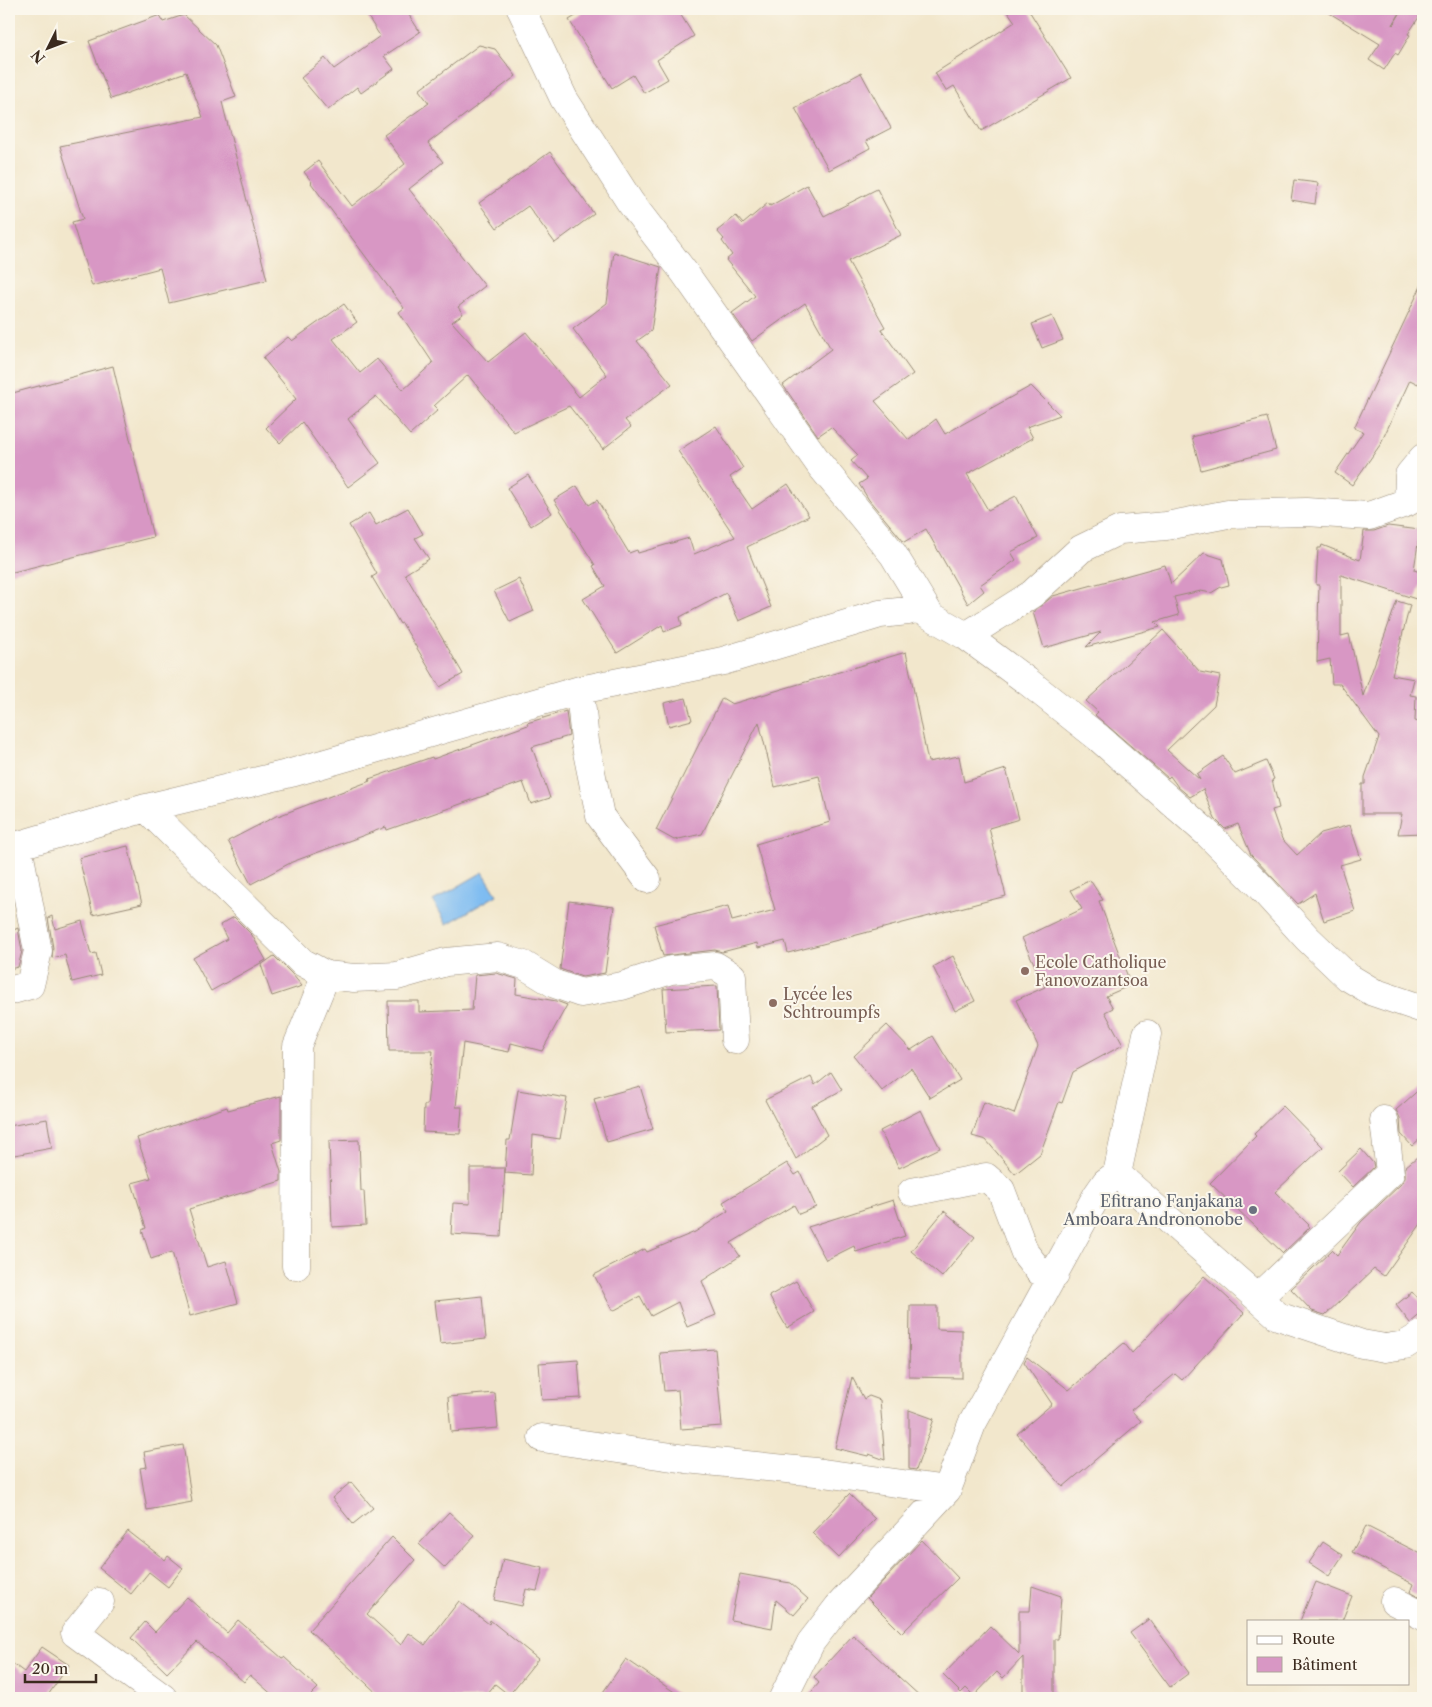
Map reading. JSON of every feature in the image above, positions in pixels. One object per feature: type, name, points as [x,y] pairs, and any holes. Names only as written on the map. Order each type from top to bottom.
[{"type":"street","points":[[521,9],[564,99],[630,202],[684,272],[820,465],[893,554],[930,615]]},
{"type":"street","points":[[966,636],[1032,594],[1082,549],[1120,530],[1166,526],[1228,514],[1306,512],[1369,516],[1408,502],[1409,475],[1423,458]]},
{"type":"street","points":[[9,991],[30,985],[38,951],[13,847],[146,808],[291,773],[580,690],[723,661],[880,614],[908,611],[917,608],[966,636],[1099,738],[1200,827],[1257,883],[1307,938],[1348,977],[1373,992],[1423,1009]]},
{"type":"street","points":[[580,690],[585,742],[600,816],[647,878]]},
{"type":"street","points":[[146,808],[302,962],[326,975],[354,978],[397,976],[446,962],[498,957],[524,964],[555,984],[581,993],[622,986],[672,970],[716,966],[732,976],[735,1040]]},
{"type":"street","points":[[296,1266],[298,1046],[326,975]]},
{"type":"street","points":[[783,1698],[811,1642],[838,1607],[947,1490],[972,1424],[1097,1195],[1106,1182],[1117,1174],[1147,1034]]},
{"type":"street","points":[[1258,1298],[1390,1173],[1384,1120]]},
{"type":"street","points":[[1117,1174],[1278,1316],[1362,1344],[1386,1348],[1405,1345],[1423,1334]]},
{"type":"street","points":[[912,1192],[986,1177],[1001,1190],[1025,1253],[1039,1271],[1054,1275]]},
{"type":"street","points":[[542,1438],[947,1490]]},
{"type":"street","points":[[1394,1601],[1423,1616]]},
{"type":"street","points":[[100,1602],[75,1633],[162,1698]]},
{"type":"water","points":[[483,872],[497,895],[447,924],[433,901]]},
{"type":"building","points":[[363,9],[405,9],[420,32],[384,56],[394,69],[361,93],[357,87],[328,110],[301,78],[325,58],[334,69],[380,36]]},
{"type":"building","points":[[587,9],[677,9],[694,36],[657,60],[668,79],[644,93],[633,75],[612,88],[569,20]]},
{"type":"building","points":[[1006,9],[1028,9],[1071,78],[981,131],[954,86],[946,91],[935,73],[1015,22]]},
{"type":"building","points":[[1323,9],[1402,9],[1393,25],[1403,9],[1414,9],[1421,14],[1408,34],[1410,35],[1398,55],[1395,53],[1384,70],[1369,60],[1380,44]]},
{"type":"building","points":[[160,15],[163,22],[184,15],[216,45],[236,97],[222,102],[267,280],[169,303],[160,268],[92,286],[72,222],[83,219],[60,146],[203,117],[186,72],[111,99],[89,41]]},
{"type":"building","points":[[479,45],[495,49],[516,76],[428,143],[443,162],[409,189],[485,286],[458,307],[463,314],[452,322],[488,362],[526,332],[579,397],[607,375],[573,329],[607,303],[614,252],[661,267],[651,331],[637,341],[672,384],[625,420],[631,427],[603,449],[569,406],[514,432],[468,375],[434,406],[438,410],[410,435],[376,396],[348,419],[380,463],[348,487],[302,422],[280,443],[266,428],[296,399],[263,358],[288,337],[292,341],[344,304],[357,322],[333,339],[360,373],[377,359],[403,390],[433,363],[399,312],[404,308],[304,172],[318,161],[352,206],[405,164],[384,135],[429,103],[419,90]]},
{"type":"building","points":[[861,73],[891,128],[866,141],[870,148],[829,170],[795,108]]},
{"type":"building","points":[[550,152],[594,214],[555,243],[528,206],[497,228],[479,203]]},
{"type":"building","points":[[1294,180],[1318,183],[1315,204],[1291,200]]},
{"type":"building","points":[[807,185],[824,216],[877,189],[901,235],[848,261],[885,327],[881,329],[913,374],[875,401],[909,440],[936,419],[945,434],[1031,386],[1060,415],[1027,427],[1033,438],[967,474],[988,510],[1016,496],[1038,538],[1011,552],[1016,560],[980,585],[984,591],[968,604],[926,529],[904,542],[869,500],[859,484],[867,479],[851,461],[858,455],[831,427],[818,436],[783,385],[831,349],[805,303],[752,341],[732,313],[755,296],[726,260],[732,255],[722,241],[724,239],[717,231],[736,216],[743,224],[768,203],[770,206]]},
{"type":"building","points":[[1423,282],[1423,372],[1418,384],[1410,380],[1380,445],[1352,485],[1335,473],[1363,432],[1354,428]]},
{"type":"building","points":[[1052,316],[1063,340],[1042,348],[1032,324]]},
{"type":"building","points":[[113,366],[153,537],[9,573],[9,394]]},
{"type":"building","points":[[1267,417],[1276,450],[1201,470],[1192,437]]},
{"type":"building","points":[[716,426],[743,468],[730,477],[752,509],[788,484],[809,516],[747,547],[771,607],[739,621],[726,593],[680,617],[682,625],[664,632],[662,625],[617,653],[583,599],[605,586],[593,566],[595,565],[554,500],[577,486],[589,505],[597,500],[629,553],[637,550],[638,553],[689,538],[694,554],[735,537],[678,451]]},
{"type":"building","points":[[528,475],[552,513],[531,526],[507,488]]},
{"type":"building","points":[[408,508],[423,534],[415,538],[429,559],[405,574],[463,674],[440,687],[372,577],[377,574],[349,525],[369,513],[376,525]]},
{"type":"building","points":[[1388,526],[1420,530],[1414,570],[1423,573],[1423,577],[1416,599],[1341,575],[1341,636],[1349,634],[1363,696],[1397,601],[1410,605],[1392,675],[1414,679],[1410,695],[1416,696],[1415,721],[1423,723],[1423,833],[1398,834],[1402,814],[1362,814],[1362,784],[1365,784],[1365,777],[1379,737],[1340,684],[1332,684],[1330,659],[1317,662],[1319,585],[1316,585],[1318,548],[1321,548],[1322,545],[1360,560],[1364,531],[1374,531]]},
{"type":"building","points":[[1204,553],[1223,559],[1229,585],[1211,593],[1201,591],[1174,597],[1179,615],[1155,622],[1160,627],[1086,647],[1101,632],[1044,648],[1033,612],[1053,596],[1165,565],[1171,584]]},
{"type":"building","points":[[519,579],[534,611],[510,622],[494,591]]},
{"type":"building","points":[[1163,630],[1200,672],[1220,676],[1214,705],[1167,750],[1200,780],[1197,774],[1223,756],[1235,774],[1266,761],[1274,779],[1272,780],[1279,808],[1272,810],[1282,839],[1297,855],[1321,833],[1350,825],[1361,859],[1340,865],[1355,911],[1324,921],[1315,893],[1298,904],[1251,855],[1238,824],[1225,829],[1215,819],[1203,789],[1190,797],[1178,787],[1170,776],[1168,778],[1095,715],[1098,712],[1086,701]]},
{"type":"building","points":[[906,652],[928,762],[959,756],[964,782],[1006,769],[1019,819],[989,828],[1006,896],[788,953],[785,941],[758,948],[757,943],[722,952],[715,950],[663,956],[654,925],[728,906],[732,921],[775,910],[756,844],[830,822],[819,776],[775,787],[759,722],[702,834],[674,840],[656,830],[722,698],[732,704]]},
{"type":"building","points":[[686,698],[692,720],[669,726],[664,703]]},
{"type":"building","points":[[566,711],[569,736],[532,747],[550,798],[531,804],[523,782],[387,830],[386,827],[292,862],[251,884],[228,841],[278,815],[370,781],[369,779],[432,757],[433,759],[528,725],[527,723]]},
{"type":"building","points":[[128,846],[142,904],[93,915],[79,858]]},
{"type":"building","points":[[1090,880],[1103,900],[1099,901],[1131,985],[1106,996],[1113,1008],[1105,1012],[1123,1045],[1073,1072],[1062,1103],[1059,1102],[1040,1154],[1015,1174],[986,1140],[972,1136],[984,1102],[1014,1114],[1038,1046],[1016,1000],[1045,987],[1022,938],[1082,909],[1071,890]]},
{"type":"building","points":[[569,901],[614,907],[605,973],[582,977],[560,969]]},
{"type":"building","points":[[52,916],[55,929],[82,921],[91,954],[96,953],[101,975],[72,982],[65,955],[52,958],[53,948],[48,918]]},
{"type":"building","points":[[234,917],[252,935],[266,960],[211,991],[193,958],[227,939],[220,925]]},
{"type":"building","points":[[18,928],[22,951],[18,967],[9,969],[9,932]]},
{"type":"building","points":[[274,956],[302,986],[272,996],[261,965]]},
{"type":"building","points":[[953,956],[975,1001],[955,1011],[933,967]]},
{"type":"building","points":[[496,973],[517,979],[516,994],[556,1001],[567,1005],[542,1051],[511,1043],[509,1052],[463,1043],[456,1107],[462,1107],[460,1134],[423,1132],[424,1105],[427,1105],[433,1051],[389,1051],[388,1001],[419,1001],[419,1012],[472,1010],[475,975]]},
{"type":"building","points":[[717,986],[719,1030],[666,1032],[663,989]]},
{"type":"building","points":[[887,1025],[911,1050],[933,1036],[960,1080],[930,1098],[911,1068],[882,1091],[854,1056]]},
{"type":"building","points":[[831,1072],[842,1090],[812,1106],[827,1135],[796,1159],[765,1100],[811,1077],[815,1085]]},
{"type":"building","points":[[640,1086],[653,1129],[607,1142],[594,1099]]},
{"type":"building","points":[[1423,1086],[1423,1136],[1412,1146],[1401,1134],[1400,1118],[1396,1110]]},
{"type":"building","points":[[518,1090],[567,1098],[560,1139],[533,1135],[531,1175],[505,1173],[507,1140],[510,1140]]},
{"type":"building","points":[[281,1096],[281,1140],[272,1143],[281,1172],[281,1181],[189,1209],[207,1267],[226,1261],[238,1303],[190,1316],[172,1252],[151,1259],[142,1230],[146,1228],[132,1183],[151,1178],[137,1138],[227,1107],[228,1110]]},
{"type":"building","points":[[1283,1106],[1323,1147],[1275,1192],[1310,1227],[1283,1253],[1210,1183],[1256,1136],[1254,1134]]},
{"type":"building","points":[[921,1110],[940,1148],[899,1168],[880,1131]]},
{"type":"building","points":[[47,1119],[52,1148],[9,1156],[9,1126]]},
{"type":"building","points":[[359,1140],[361,1191],[364,1191],[366,1225],[332,1227],[329,1141]]},
{"type":"building","points":[[1361,1149],[1373,1163],[1374,1167],[1353,1187],[1338,1171]]},
{"type":"building","points":[[1423,1152],[1423,1221],[1384,1276],[1374,1269],[1325,1315],[1312,1311],[1291,1289],[1332,1250],[1337,1255],[1361,1222],[1401,1184],[1405,1178],[1405,1167]]},
{"type":"building","points":[[787,1163],[795,1175],[800,1172],[816,1207],[799,1214],[794,1205],[731,1243],[740,1256],[702,1281],[716,1315],[687,1327],[678,1302],[651,1316],[640,1296],[613,1311],[594,1275],[645,1249],[647,1252],[695,1232],[728,1211],[723,1202]]},
{"type":"building","points":[[470,1168],[505,1168],[501,1237],[451,1234],[453,1203],[470,1204]]},
{"type":"building","points":[[893,1200],[905,1236],[856,1252],[854,1246],[826,1260],[808,1227]]},
{"type":"building","points":[[944,1211],[975,1237],[942,1277],[911,1251]]},
{"type":"building","points":[[1204,1276],[1244,1313],[1182,1380],[1175,1374],[1131,1410],[1141,1421],[1063,1487],[1017,1434],[1052,1404],[1024,1362],[1027,1357],[1069,1390],[1124,1343],[1132,1353]]},
{"type":"building","points":[[796,1281],[814,1312],[787,1328],[769,1296]]},
{"type":"building","points":[[1412,1292],[1423,1305],[1423,1312],[1410,1323],[1396,1305]]},
{"type":"building","points":[[482,1296],[486,1339],[440,1344],[435,1301]]},
{"type":"building","points":[[910,1306],[937,1306],[937,1329],[962,1330],[962,1378],[909,1377]]},
{"type":"building","points":[[715,1349],[722,1426],[681,1429],[678,1390],[664,1391],[660,1353]]},
{"type":"building","points":[[578,1360],[581,1398],[542,1400],[539,1363]]},
{"type":"building","points":[[852,1377],[864,1399],[869,1396],[880,1400],[885,1460],[869,1454],[868,1456],[835,1448]]},
{"type":"building","points":[[495,1393],[498,1428],[451,1432],[448,1397]]},
{"type":"building","points":[[909,1410],[934,1419],[916,1470],[909,1469]]},
{"type":"building","points":[[183,1445],[192,1502],[147,1510],[140,1468],[147,1467],[144,1452]]},
{"type":"building","points":[[351,1482],[373,1508],[353,1524],[332,1498]]},
{"type":"building","points":[[849,1494],[875,1519],[838,1558],[812,1533]]},
{"type":"building","points":[[449,1512],[475,1536],[445,1568],[419,1544]]},
{"type":"building","points":[[1366,1526],[1423,1555],[1423,1599],[1410,1592],[1413,1584],[1352,1552]]},
{"type":"building","points":[[128,1531],[165,1560],[168,1556],[183,1568],[168,1587],[149,1572],[131,1594],[99,1568]]},
{"type":"building","points":[[392,1537],[415,1560],[367,1614],[401,1645],[409,1633],[425,1645],[459,1601],[489,1624],[490,1620],[538,1659],[509,1695],[495,1684],[484,1698],[382,1698],[309,1630]]},
{"type":"building","points":[[922,1540],[958,1578],[902,1633],[867,1598]]},
{"type":"building","points":[[1323,1542],[1343,1555],[1329,1576],[1309,1563]]},
{"type":"building","points":[[503,1559],[543,1568],[537,1591],[526,1589],[522,1606],[494,1600]]},
{"type":"building","points":[[740,1574],[790,1583],[808,1599],[794,1615],[776,1600],[772,1628],[731,1620]]},
{"type":"building","points":[[1316,1582],[1352,1596],[1342,1620],[1300,1620]]},
{"type":"building","points":[[1032,1586],[1061,1596],[1058,1639],[1054,1639],[1054,1698],[1023,1698],[1023,1657],[1003,1678],[997,1672],[974,1696],[966,1688],[961,1693],[943,1675],[990,1626],[1019,1654],[1019,1611],[1030,1611]]},
{"type":"building","points":[[187,1597],[227,1633],[238,1620],[282,1658],[284,1657],[318,1688],[308,1698],[276,1698],[250,1675],[244,1682],[197,1642],[167,1673],[131,1638],[145,1622],[155,1632]]},
{"type":"building","points":[[1149,1619],[1189,1673],[1170,1687],[1130,1633]]},
{"type":"building","points":[[853,1635],[922,1698],[806,1698],[819,1683],[814,1677]]},
{"type":"building","points":[[42,1647],[69,1665],[46,1698],[9,1698],[9,1661],[24,1672]]},
{"type":"building","points":[[626,1659],[683,1698],[599,1698]]},
{"type":"place","name":"Ecole Catholique Fanovozantsoa","points":[[1025,971]]},
{"type":"place","name":"Lycée les Schtroumpfs","points":[[773,1003]]},
{"type":"place","name":"Efitrano Fanjakana Amboara Andrononobe","points":[[1253,1210]]}]
